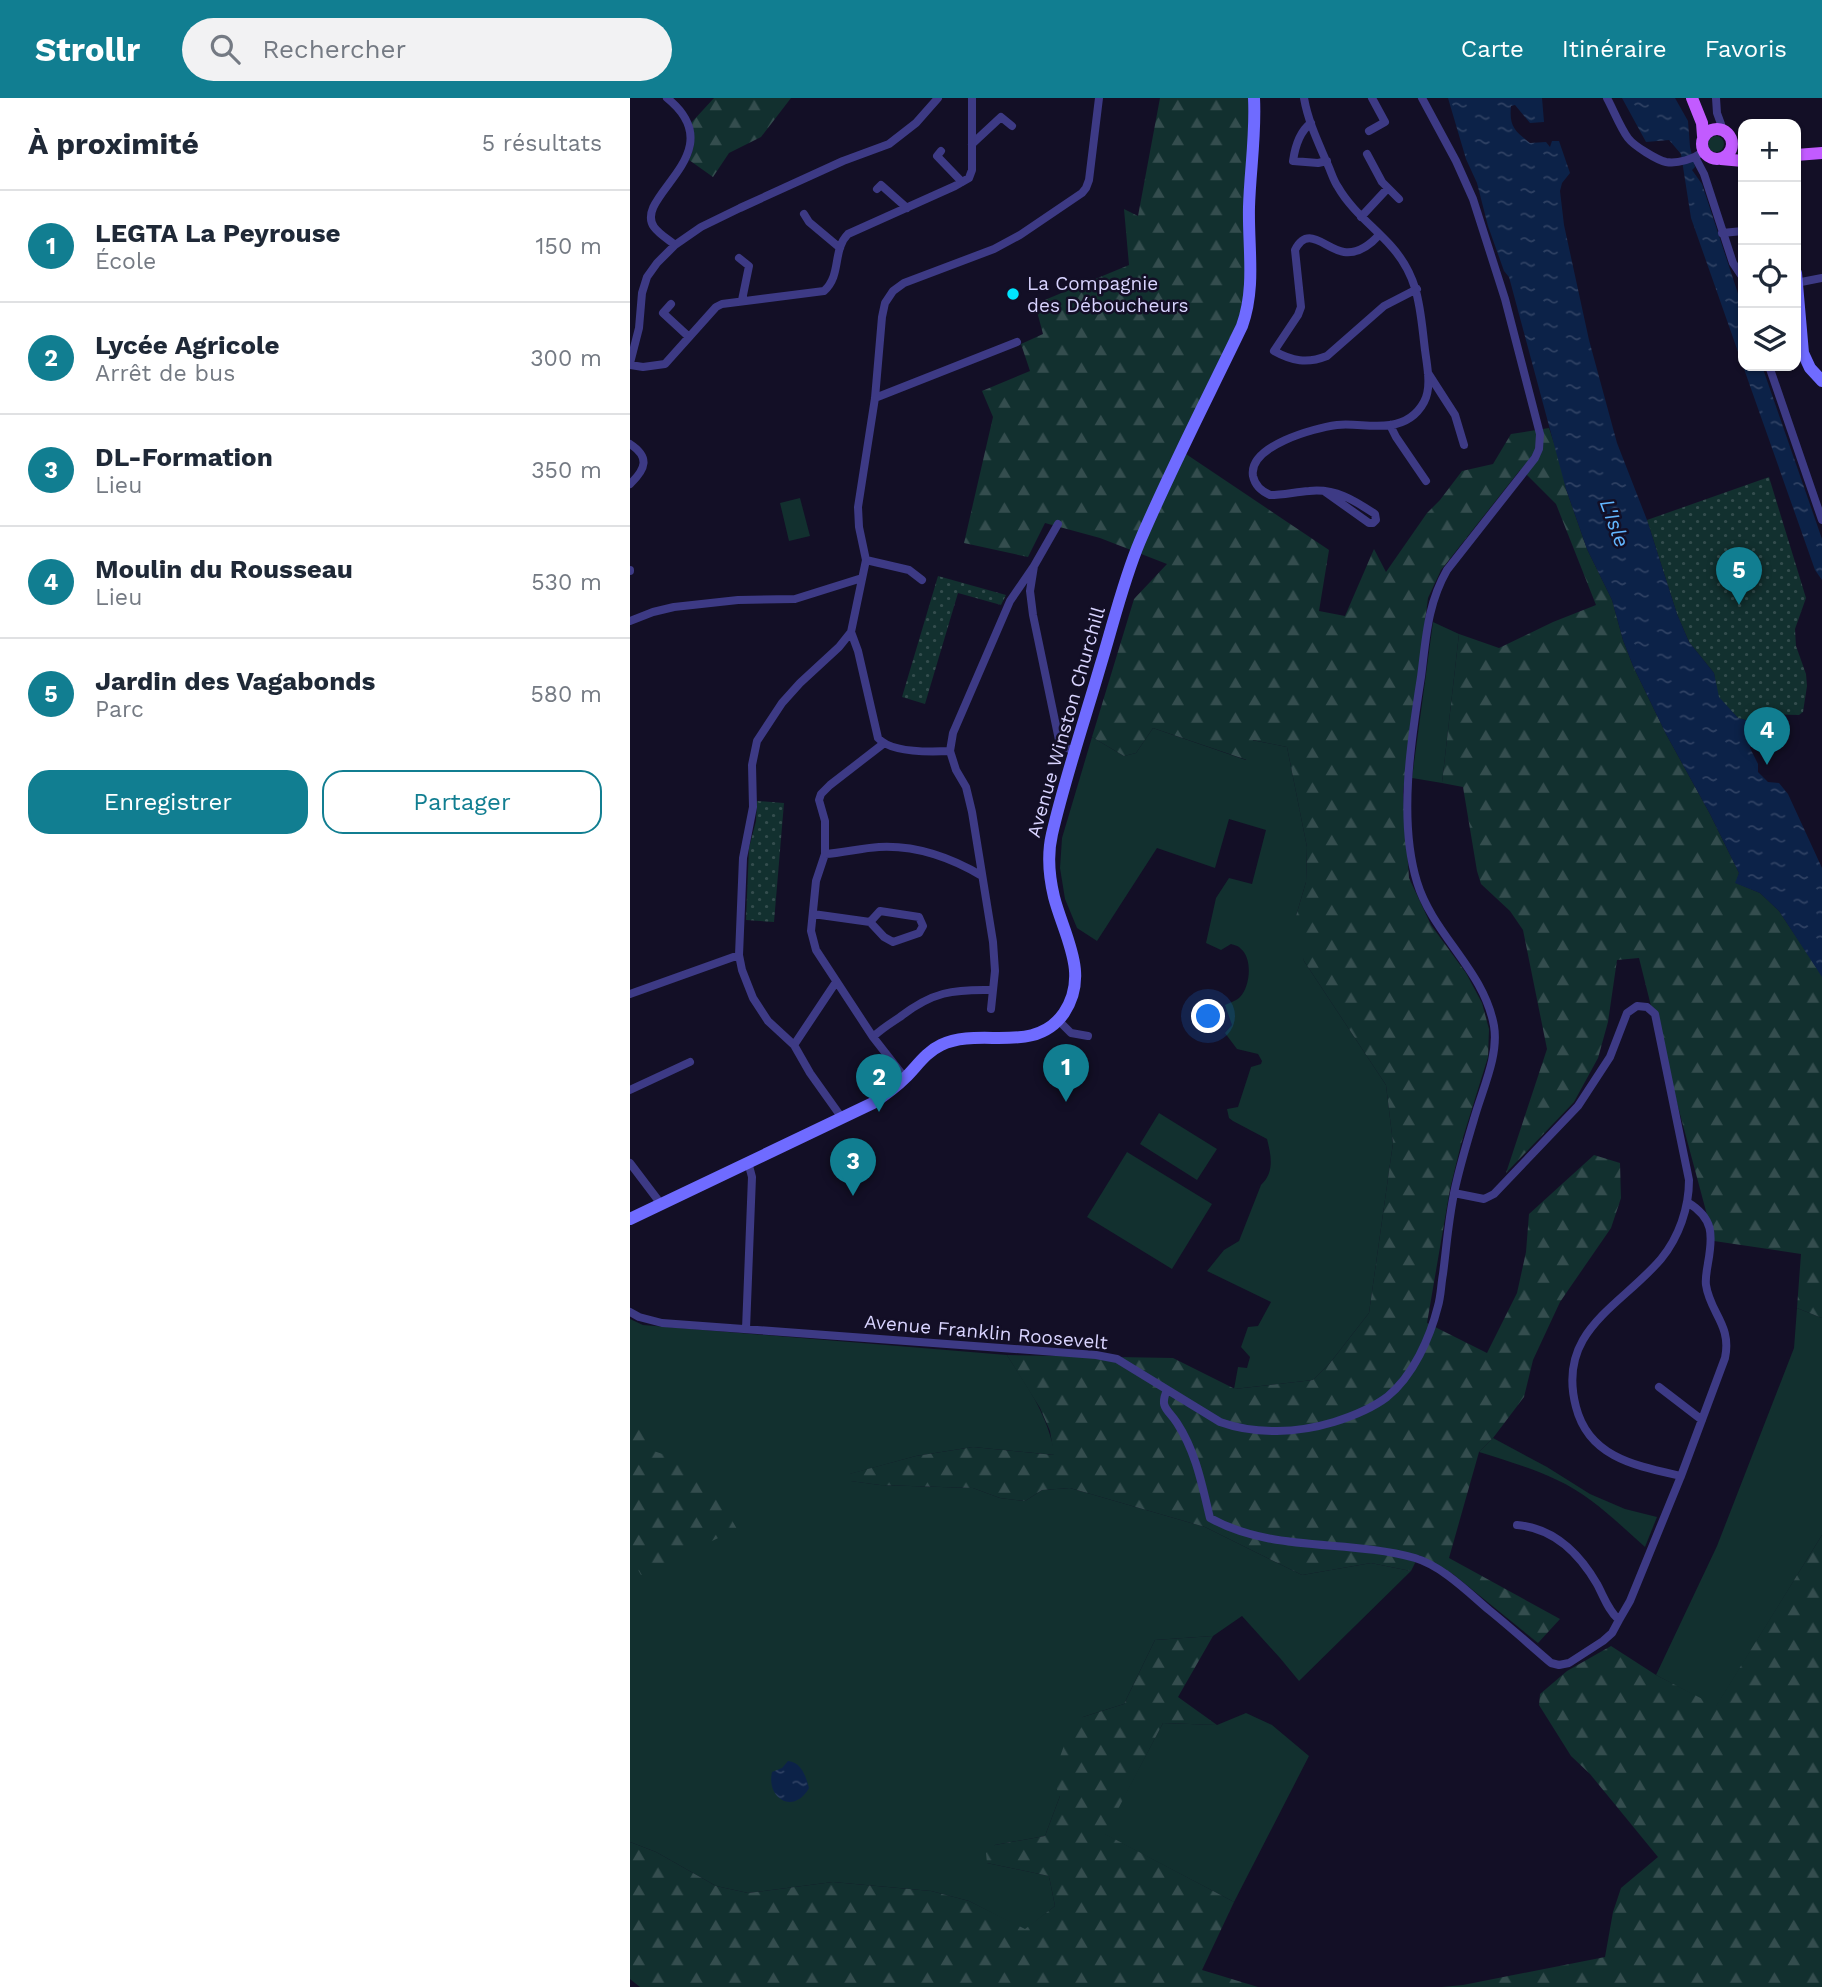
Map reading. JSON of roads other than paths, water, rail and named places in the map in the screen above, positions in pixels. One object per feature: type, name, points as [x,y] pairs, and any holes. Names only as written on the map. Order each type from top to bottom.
[{"type":"main road","name":"Avenue Winston Churchill","points":[[1058,1020],[1073,992],[1075,966],[1049,875],[1054,825],[1140,542],[1248,308],[1251,283],[1249,208],[1255,98]]},
{"type":"main road","points":[[1694,102],[1718,129],[1727,133],[1738,148],[1721,159]]},
{"type":"main road","points":[[1694,102],[1702,123],[1703,136],[1697,155],[1738,161]]},
{"type":"main road","points":[[1703,136],[1710,130],[1718,129]]},
{"type":"main road","points":[[1801,155],[1822,153]]},
{"type":"main road","points":[[1798,308],[1803,353],[1810,368],[1822,381]]},
{"type":"main road","points":[[630,1219],[873,1103],[905,1078],[928,1053],[950,1041],[1024,1037],[1043,1031],[1058,1020]]},
{"type":"street","points":[[667,98],[690,127],[691,142],[678,172],[652,209],[651,220],[654,228],[675,245]]},
{"type":"street","points":[[938,98],[916,123],[889,144],[843,161],[740,208],[701,227],[675,245],[657,263],[645,285],[639,328],[630,364],[643,367],[665,364],[716,307],[728,302],[824,291],[832,284],[841,241],[848,234],[969,178],[972,170],[972,98]]},
{"type":"street","points":[[950,751],[899,749],[883,744],[878,738],[852,632],[866,560],[858,507],[875,398],[885,303],[893,291],[904,283],[994,249],[1020,235],[1082,193],[1089,180],[1100,98]]},
{"type":"street","points":[[1304,98],[1311,123],[1338,188],[1391,246],[1408,269],[1417,289],[1428,373],[1422,406],[1407,420],[1390,425],[1338,425],[1306,432],[1276,445],[1261,456],[1254,466],[1253,480],[1258,488],[1270,495],[1308,491],[1324,491],[1338,493],[1375,514],[1376,520],[1370,523],[1324,491]]},
{"type":"street","points":[[1369,131],[1385,122],[1372,98]]},
{"type":"street","name":"Avenue Franklin Roosevelt","points":[[630,1312],[662,1323],[1096,1355],[1117,1359],[1220,1422],[1238,1428],[1263,1431],[1325,1425],[1357,1415],[1387,1396],[1410,1371],[1438,1306],[1454,1193],[1493,1056],[1494,1028],[1487,1002],[1469,968],[1435,922],[1417,883],[1410,846],[1407,796],[1417,705],[1431,606],[1437,588],[1447,570],[1535,458],[1541,434],[1505,299],[1473,199],[1422,98]]},
{"type":"street","points":[[1607,98],[1628,138],[1637,146],[1665,162],[1679,162],[1697,155],[1722,233],[1738,270]]},
{"type":"street","points":[[1716,98],[1721,124],[1718,129]]},
{"type":"street","points":[[972,144],[1001,117],[1012,126]]},
{"type":"street","points":[[1311,123],[1303,130],[1293,161],[1326,161]]},
{"type":"street","points":[[941,151],[937,156],[962,182]]},
{"type":"street","points":[[1367,154],[1387,188],[1399,199]]},
{"type":"street","points":[[877,189],[881,185],[907,208]]},
{"type":"street","points":[[1361,216],[1387,188]]},
{"type":"street","points":[[804,214],[809,222],[840,248]]},
{"type":"street","points":[[1722,233],[1738,231]]},
{"type":"street","points":[[1380,235],[1353,252],[1343,252],[1316,238],[1307,238],[1299,243],[1295,250],[1301,307],[1298,316],[1274,351],[1297,361],[1318,360],[1327,356],[1384,306],[1417,289]]},
{"type":"street","points":[[739,258],[748,266],[742,300]]},
{"type":"street","points":[[1801,282],[1822,278]]},
{"type":"street","points":[[671,304],[663,313],[689,337]]},
{"type":"street","points":[[875,398],[1017,342]]},
{"type":"street","points":[[1771,371],[1822,520]]},
{"type":"street","points":[[1428,373],[1455,415],[1464,445]]},
{"type":"street","points":[[1390,425],[1426,481]]},
{"type":"street","points":[[630,444],[639,450],[644,463],[643,469],[630,484]]},
{"type":"street","points":[[991,1009],[996,960],[972,812],[966,786],[956,770],[950,751],[954,733],[1010,601],[1058,524]]},
{"type":"street","points":[[866,560],[909,570],[922,580]]},
{"type":"street","points":[[1034,566],[1030,591],[1033,615],[1059,740],[1063,746],[1075,752]]},
{"type":"street","points":[[630,621],[674,607],[738,600],[795,599],[862,578]]},
{"type":"street","points":[[842,1118],[794,1045],[768,1021],[753,998],[739,955],[743,858],[753,807],[752,765],[757,741],[782,703],[852,632]]},
{"type":"street","points":[[883,744],[821,794],[819,800],[825,821],[825,854],[816,881],[811,931],[816,950],[836,982],[905,1078]]},
{"type":"street","points":[[825,854],[880,846],[919,849],[945,857],[982,876]]},
{"type":"street","points":[[813,914],[870,922],[884,937],[893,942],[919,933],[923,926],[919,917],[880,911],[870,922]]},
{"type":"street","points":[[630,994],[739,955]]},
{"type":"street","points":[[794,1045],[836,982]]},
{"type":"street","points":[[873,1037],[919,1002],[965,989],[993,990]]},
{"type":"street","points":[[1454,1193],[1484,1199],[1494,1194],[1578,1105],[1610,1058],[1627,1013],[1637,1006],[1647,1007],[1655,1014],[1689,1180],[1687,1202],[1681,1226],[1660,1260],[1593,1323],[1576,1353],[1571,1379],[1578,1414],[1586,1431],[1602,1448],[1633,1465],[1681,1476]]},
{"type":"street","points":[[1058,1020],[1074,1034],[1088,1036]]},
{"type":"street","points":[[630,1090],[690,1062]]},
{"type":"street","points":[[746,1329],[752,1177],[748,1162]]},
{"type":"street","points":[[630,1163],[661,1204]]},
{"type":"street","points":[[1167,1390],[1163,1399],[1164,1407],[1178,1424],[1196,1460],[1210,1518],[1267,1539],[1374,1550],[1417,1559],[1451,1577],[1551,1663],[1569,1663],[1612,1633],[1630,1601],[1725,1358],[1728,1345],[1726,1334],[1706,1285],[1712,1239],[1702,1212],[1687,1202]]},
{"type":"street","points":[[1659,1387],[1702,1420]]},
{"type":"street","points":[[1517,1525],[1541,1529],[1574,1552],[1597,1584],[1610,1612],[1619,1620]]},
{"type":"water","name":"L'Isle","points":[[1448,98],[1542,98],[1544,122],[1530,123],[1515,105],[1511,106],[1512,124],[1530,143],[1546,142],[1550,147],[1552,141],[1559,141],[1570,173],[1562,183],[1560,191],[1564,225],[1589,340],[1617,443],[1689,642],[1714,673],[1719,697],[1738,718],[1749,721],[1750,748],[1758,764],[1758,772],[1768,782],[1779,783],[1788,794],[1822,868],[1822,977],[1779,911],[1760,893],[1735,883],[1739,873],[1633,666],[1612,600],[1587,549],[1566,489],[1509,277],[1504,271],[1488,226],[1477,183],[1466,159]]},
{"type":"water","points":[[1622,98],[1675,98],[1688,121],[1695,167],[1692,170],[1702,184],[1738,294],[1738,352],[1691,218],[1681,154],[1669,140],[1646,142]]},
{"type":"water","points":[[1745,371],[1764,371],[1822,539],[1822,580],[1815,570]]},
{"type":"water","points":[[788,1761],[800,1767],[809,1788],[796,1801],[789,1802],[777,1796],[771,1782],[772,1772],[782,1768]]},
{"type":"place","name":"La Compagnie des Déboucheurs","points":[[1013,294]]},
{"type":"place","name":"Jardin des Vagabonds","points":[[1739,605]]},
{"type":"place","name":"Moulin du Rousseau","points":[[1767,765]]},
{"type":"place","name":"LEGTA La Peyrouse","points":[[1066,1102]]},
{"type":"place","name":"Lycée Agricole","points":[[879,1112]]},
{"type":"place","name":"DL-Formation","points":[[853,1196]]}]
